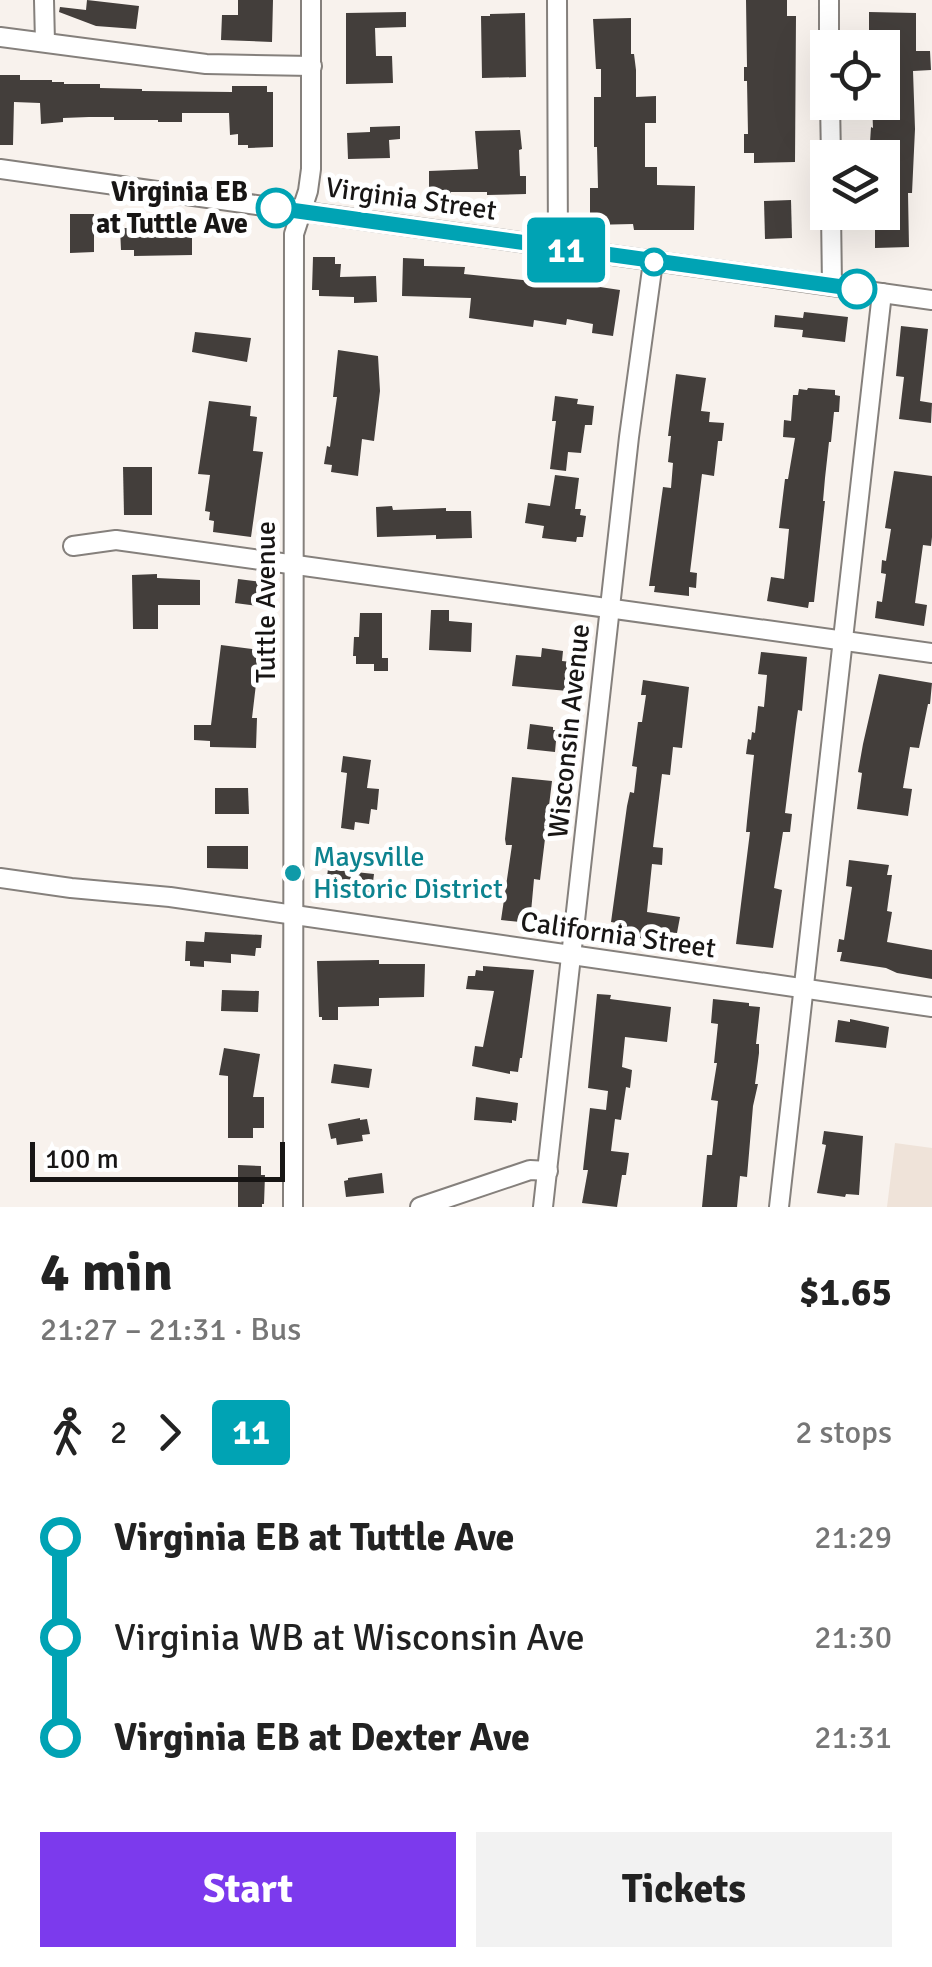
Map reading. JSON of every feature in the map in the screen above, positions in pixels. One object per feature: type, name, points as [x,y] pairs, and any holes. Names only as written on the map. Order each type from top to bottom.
[{"type":"street","points":[[44,0],[45,42]]},
{"type":"street","name":"Tuttle Avenue","points":[[292,1207],[294,234],[308,192],[311,168],[311,0]]},
{"type":"street","points":[[558,0],[558,249]]},
{"type":"street","points":[[828,0],[829,30]]},
{"type":"street","points":[[0,36],[206,64],[312,66]]},
{"type":"street","name":"Virginia Street","points":[[0,170],[932,300]]},
{"type":"street","points":[[831,230],[832,286]]},
{"type":"street","name":"Wisconsin Avenue","points":[[543,1207],[629,437],[654,262]]},
{"type":"street","points":[[779,1207],[882,293]]},
{"type":"street","points":[[73,546],[116,540],[932,652]]},
{"type":"street","name":"California Street","points":[[0,878],[170,898],[932,1007]]},
{"type":"street","points":[[420,1207],[530,1170],[548,1171]]},
{"type":"shaded area","points":[[895,1143],[932,1148],[932,1207],[887,1207]]},
{"type":"building","points":[[87,0],[139,6],[136,29],[96,26],[59,12],[60,7],[86,10]]},
{"type":"building","points":[[238,0],[273,0],[272,42],[221,40],[222,15],[238,15]]},
{"type":"building","points":[[746,0],[787,0],[787,16],[796,16],[795,162],[754,163],[754,153],[744,153],[744,134],[748,134],[744,81]]},
{"type":"building","points":[[406,12],[406,27],[375,28],[376,56],[392,56],[393,83],[346,84],[346,13]]},
{"type":"building","points":[[869,12],[916,13],[916,51],[930,51],[931,70],[913,71],[915,129],[912,193],[908,193],[909,247],[875,248],[875,230],[900,230],[900,140],[870,140],[873,120],[900,120],[900,30],[869,30]]},
{"type":"building","points":[[525,13],[526,77],[482,78],[481,16]]},
{"type":"building","points":[[631,18],[636,97],[656,96],[656,123],[645,123],[645,167],[657,167],[657,185],[695,186],[694,230],[634,230],[633,224],[590,225],[590,188],[598,188],[594,97],[601,97],[593,19]]},
{"type":"building","points":[[0,75],[142,91],[232,92],[232,86],[267,86],[267,92],[273,92],[273,147],[238,145],[238,134],[230,135],[229,113],[182,113],[182,122],[89,117],[41,124],[40,103],[14,102],[13,145],[0,145]]},
{"type":"building","points":[[400,126],[400,139],[389,140],[390,158],[348,159],[347,133]]},
{"type":"building","points":[[520,130],[520,176],[526,176],[526,194],[429,194],[429,171],[478,169],[475,131]]},
{"type":"building","points":[[791,200],[792,238],[765,239],[764,201]]},
{"type":"building","points":[[70,214],[94,214],[94,252],[70,253]]},
{"type":"building","points":[[120,228],[192,234],[192,255],[134,256],[134,250],[121,250]]},
{"type":"building","points":[[313,257],[335,257],[335,264],[341,264],[340,277],[376,276],[377,302],[354,303],[354,297],[319,296],[319,290],[312,290]]},
{"type":"building","points":[[403,258],[424,259],[424,266],[465,267],[464,274],[552,283],[553,280],[620,290],[613,336],[592,333],[593,324],[567,319],[566,325],[534,320],[533,327],[469,318],[471,298],[402,296]]},
{"type":"building","points":[[804,312],[848,317],[845,342],[802,337],[803,330],[774,327],[775,315],[803,318]]},
{"type":"building","points":[[901,326],[928,329],[920,401],[932,403],[931,423],[899,419],[904,377],[896,376]]},
{"type":"building","points":[[195,332],[251,338],[247,362],[192,352]]},
{"type":"building","points":[[338,350],[378,356],[380,391],[374,441],[362,439],[358,476],[331,472],[332,465],[324,464],[337,397],[333,397]]},
{"type":"building","points":[[676,374],[706,378],[701,411],[710,412],[709,422],[724,423],[714,476],[702,474],[690,572],[697,573],[696,588],[689,587],[689,596],[654,592],[655,586],[649,586],[663,487],[671,488],[673,463],[668,462],[668,436]]},
{"type":"building","points":[[808,388],[835,390],[835,395],[840,396],[829,442],[814,602],[809,602],[808,608],[767,601],[771,577],[784,579],[789,529],[779,528],[795,438],[783,437],[784,420],[791,421],[793,395]]},
{"type":"building","points":[[555,396],[594,406],[592,425],[585,425],[581,453],[568,452],[566,471],[550,469]]},
{"type":"building","points":[[209,401],[251,406],[250,416],[257,417],[253,451],[263,452],[251,537],[213,532],[214,521],[209,520],[210,512],[205,511],[210,475],[198,474]]},
{"type":"building","points":[[123,467],[152,467],[152,515],[124,515]]},
{"type":"building","points":[[894,471],[932,476],[931,546],[923,545],[915,603],[927,605],[924,626],[875,618],[886,574],[881,573],[882,560],[886,561],[891,529],[885,528]]},
{"type":"building","points":[[555,475],[579,478],[575,509],[581,509],[580,515],[586,516],[583,537],[577,537],[576,542],[542,538],[544,526],[525,523],[528,503],[550,506]]},
{"type":"building","points":[[392,506],[393,510],[471,511],[472,538],[377,537],[376,507]]},
{"type":"building","points":[[157,574],[157,578],[200,580],[200,605],[158,605],[158,629],[133,629],[132,575]]},
{"type":"building","points":[[238,579],[261,582],[258,606],[235,603]]},
{"type":"building","points":[[431,610],[449,610],[449,621],[472,623],[471,652],[429,650]]},
{"type":"building","points":[[360,613],[382,613],[382,658],[388,658],[388,671],[374,671],[374,664],[356,664],[354,637],[359,637]]},
{"type":"building","points":[[221,645],[260,650],[252,718],[257,718],[256,748],[210,747],[210,741],[194,740],[194,725],[211,725]]},
{"type":"building","points":[[542,648],[563,651],[562,661],[572,662],[568,691],[512,686],[516,655],[541,657]]},
{"type":"building","points":[[761,652],[807,657],[785,813],[792,814],[790,832],[783,832],[774,888],[782,890],[773,948],[736,944],[750,832],[746,832],[754,755],[746,754],[748,739],[755,733],[758,706],[764,707],[767,675],[758,674]]},
{"type":"building","points":[[879,674],[932,683],[919,748],[910,747],[903,788],[912,789],[908,816],[857,809],[862,773],[858,772]]},
{"type":"building","points":[[643,680],[689,687],[682,748],[673,747],[670,775],[662,774],[653,847],[663,848],[662,865],[652,864],[647,912],[680,917],[677,933],[663,932],[662,941],[616,935],[617,923],[611,922],[627,806],[630,792],[634,793],[637,767],[632,766],[646,695],[641,695]]},
{"type":"building","points":[[530,724],[557,730],[555,752],[527,749]]},
{"type":"building","points":[[343,756],[371,760],[367,788],[379,789],[377,810],[371,809],[369,824],[355,822],[354,830],[341,828],[347,773],[341,772]]},
{"type":"building","points":[[512,777],[552,781],[540,880],[534,879],[530,923],[501,920],[512,845],[506,845],[505,839]]},
{"type":"building","points":[[215,788],[248,788],[249,814],[215,814]]},
{"type":"building","points":[[207,846],[248,846],[248,869],[207,868]]},
{"type":"building","points":[[849,860],[889,865],[887,875],[892,875],[887,911],[892,912],[887,942],[932,950],[932,979],[840,961],[839,939],[844,940],[852,887],[846,886]]},
{"type":"building","points":[[328,869],[374,874],[371,898],[332,893],[332,885],[326,884]]},
{"type":"building","points":[[205,932],[262,935],[261,948],[256,948],[255,956],[231,954],[231,963],[204,961],[204,967],[190,966],[190,961],[185,961],[186,941],[204,942]]},
{"type":"building","points":[[379,960],[379,964],[425,964],[424,997],[379,998],[379,1006],[338,1007],[338,1020],[319,1017],[317,961]]},
{"type":"building","points":[[483,966],[534,970],[518,1072],[510,1074],[472,1066],[475,1046],[483,1047],[494,991],[466,989],[468,976],[475,976],[476,970],[483,971]]},
{"type":"building","points":[[222,990],[259,991],[258,1012],[221,1011]]},
{"type":"building","points":[[597,994],[671,1007],[667,1042],[625,1037],[622,1067],[632,1070],[630,1088],[626,1087],[621,1120],[615,1119],[611,1151],[629,1153],[617,1207],[582,1203],[588,1170],[583,1170],[590,1108],[606,1110],[608,1091],[588,1088]]},
{"type":"building","points":[[713,999],[760,1007],[756,1044],[758,1084],[747,1177],[740,1176],[737,1207],[702,1207],[718,1101],[711,1100],[718,1024],[711,1023]]},
{"type":"building","points":[[838,1020],[889,1027],[886,1048],[835,1042]]},
{"type":"building","points":[[224,1048],[260,1054],[253,1097],[264,1097],[264,1128],[253,1128],[253,1138],[228,1138],[228,1076],[219,1075]]},
{"type":"building","points":[[334,1064],[372,1069],[369,1088],[331,1083]]},
{"type":"building","points":[[476,1097],[518,1103],[516,1121],[474,1120]]},
{"type":"building","points":[[367,1119],[370,1134],[362,1135],[363,1141],[337,1145],[336,1138],[331,1139],[328,1124]]},
{"type":"building","points":[[824,1131],[863,1136],[859,1195],[817,1193],[826,1145],[822,1144]]},
{"type":"building","points":[[238,1165],[261,1166],[261,1175],[265,1175],[262,1207],[238,1207]]},
{"type":"building","points":[[382,1173],[384,1193],[346,1197],[344,1181],[348,1178]]},
{"type":"bus line","name":"11","points":[[276,208],[857,289]]},
{"type":"place","name":"Virginia EB at Tuttle Ave","points":[[276,208]]},
{"type":"place","name":"Maysville Historic District","points":[[293,873]]}]
